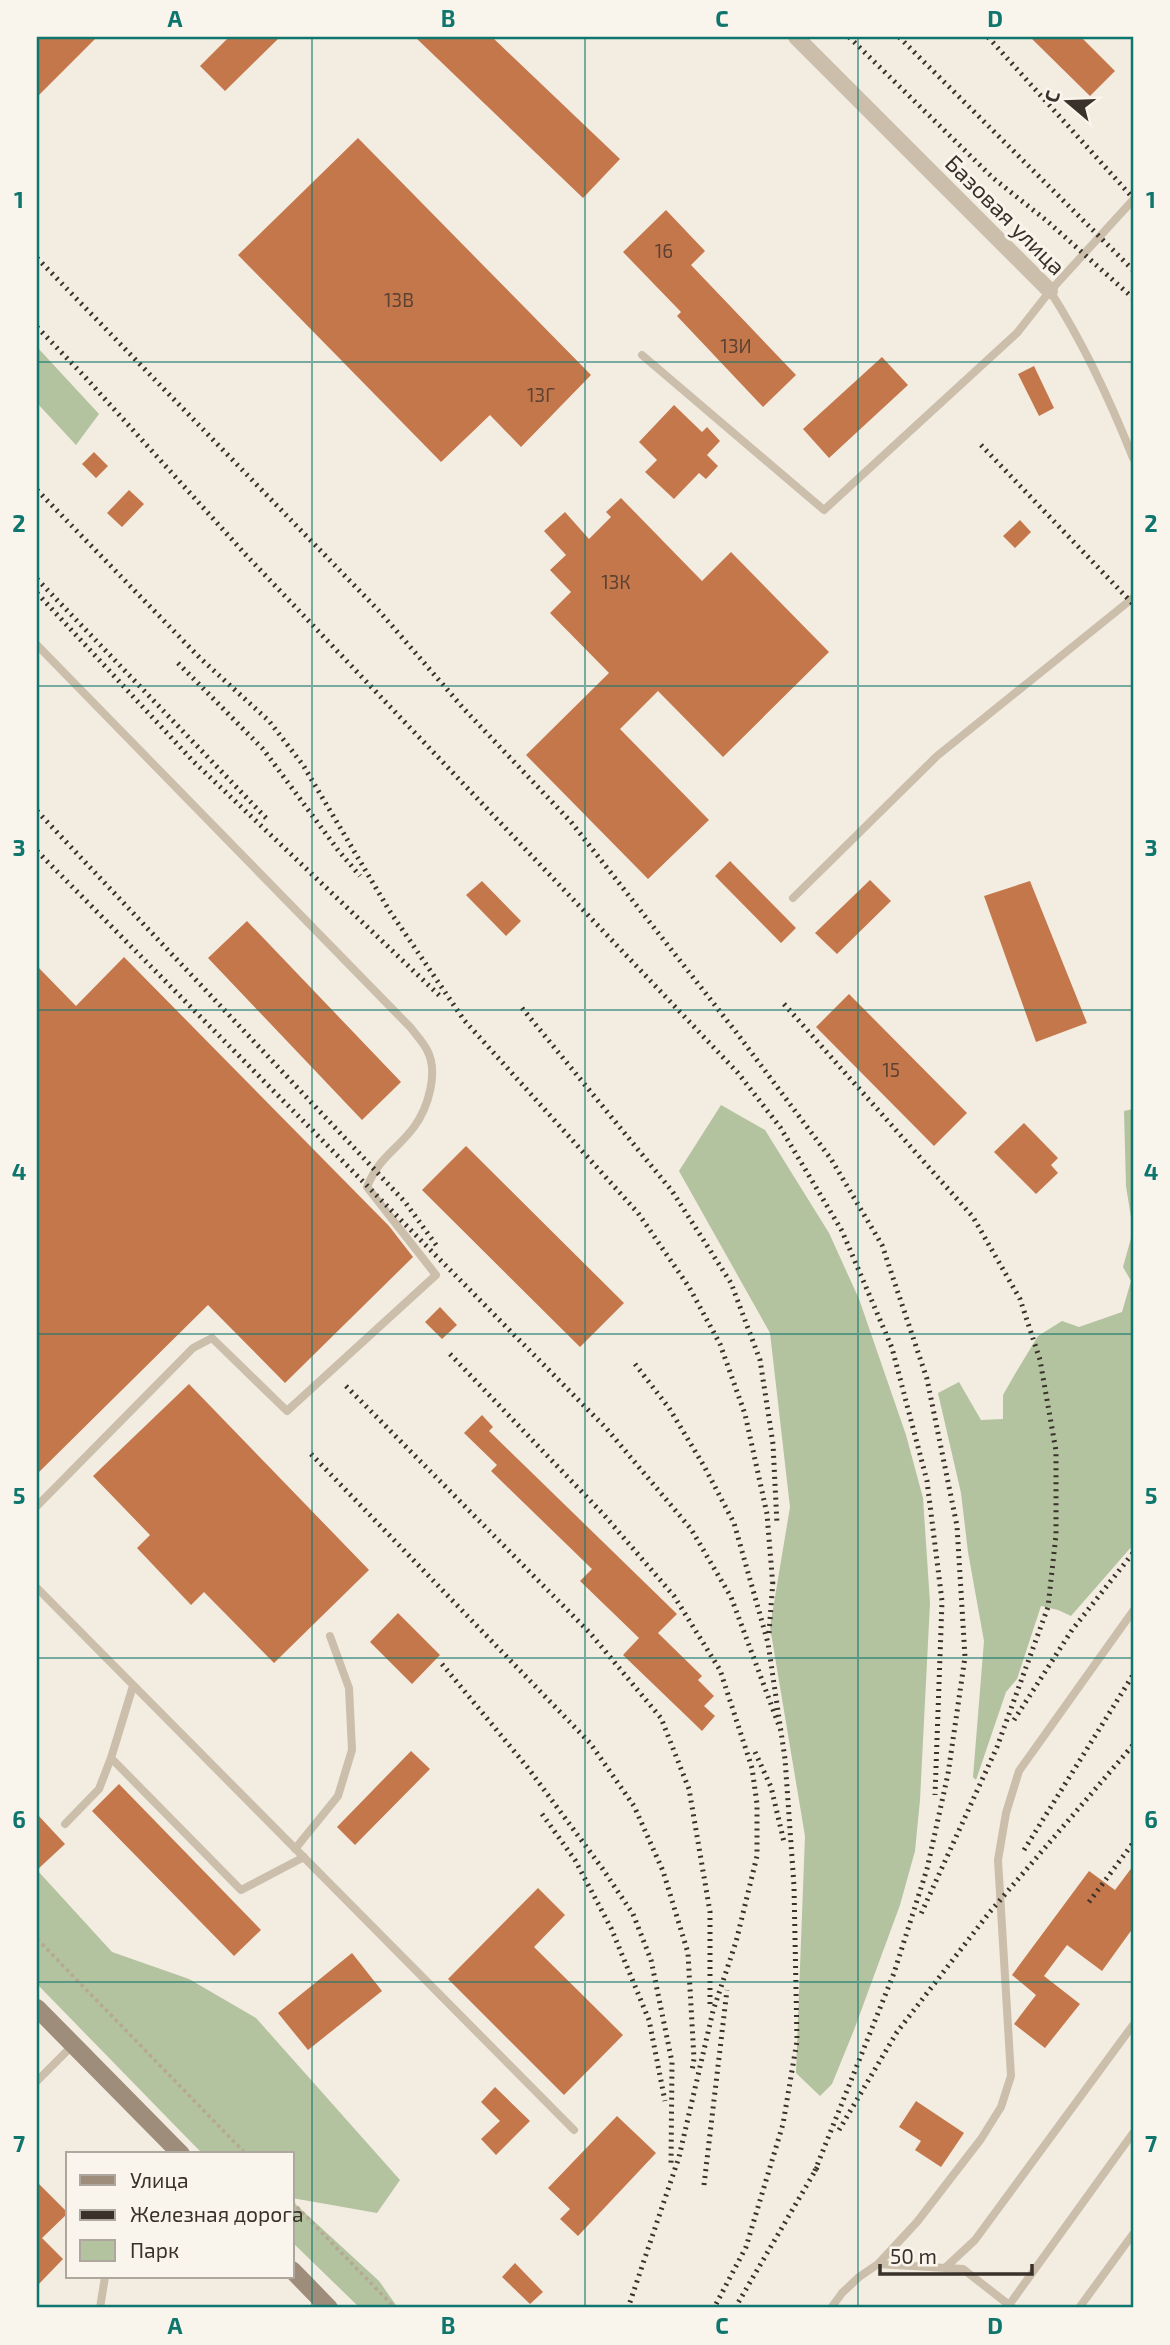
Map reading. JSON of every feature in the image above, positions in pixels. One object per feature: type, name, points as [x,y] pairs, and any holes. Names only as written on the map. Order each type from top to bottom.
[{"type":"main road","points":[[37,2008],[179,2152]]},
{"type":"main road","points":[[294,2272],[329,2308]]},
{"type":"street","name":"Базовая улица","points":[[796,37],[1050,291]]},
{"type":"lane","points":[[642,355],[824,510],[1017,333],[1050,291],[1133,200]]},
{"type":"lane","name":"Базовая улица","points":[[1050,291],[1072,326],[1111,404],[1133,458]]},
{"type":"lane","points":[[793,898],[937,756],[1133,598]]},
{"type":"lane","points":[[37,645],[411,1028],[428,1051],[433,1073],[428,1098],[414,1127],[374,1169],[367,1187],[436,1275],[287,1411],[212,1338],[193,1348],[37,1506]]},
{"type":"lane","points":[[37,1588],[574,2130]]},
{"type":"lane","points":[[831,2308],[842,2292],[878,2264],[917,2222],[981,2139],[1001,2107],[1011,2076],[998,1860],[1006,1814],[1019,1771],[1133,1611]]},
{"type":"lane","points":[[295,1849],[338,1796],[352,1750],[349,1688],[330,1636]]},
{"type":"lane","points":[[65,1824],[99,1789],[134,1686]]},
{"type":"lane","points":[[111,1758],[241,1890],[304,1857]]},
{"type":"lane","points":[[945,2268],[975,2240],[1133,2025]]},
{"type":"lane","points":[[37,2081],[73,2045]]},
{"type":"lane","points":[[878,2264],[963,2269],[1011,2306],[1133,2133]]},
{"type":"lane","points":[[1079,2308],[1133,2234]]},
{"type":"lane","points":[[100,2308],[105,2278]]},
{"type":"path","points":[[37,1939],[244,2152]]},
{"type":"path","points":[[294,2204],[395,2308]]},
{"type":"green space","points":[[37,347],[99,414],[76,445],[37,403]]},
{"type":"green space","points":[[721,1105],[765,1130],[829,1233],[859,1299],[906,1435],[923,1498],[930,1603],[915,1851],[900,1905],[854,2030],[832,2084],[820,2096],[796,2073],[805,1836],[770,1627],[790,1507],[770,1333],[679,1171]]},
{"type":"green space","points":[[1133,1109],[1133,1230],[1126,1186],[1124,1111]]},
{"type":"green space","points":[[1133,1231],[1133,1545],[1071,1616],[1041,1606],[1017,1679],[1006,1692],[976,1780],[973,1777],[984,1641],[968,1552],[961,1493],[938,1393],[959,1382],[981,1420],[1003,1419],[1003,1395],[1038,1336],[1062,1321],[1079,1327],[1122,1312],[1131,1281],[1123,1267]]},
{"type":"green space","points":[[37,1870],[112,1952],[189,1979],[256,2018],[400,2180],[377,2213],[294,2198],[294,2152],[201,2152],[37,1984]]},
{"type":"green space","points":[[294,2203],[379,2281],[398,2308],[360,2308],[294,2244]]},
{"type":"building","points":[[37,37],[97,37],[37,97]]},
{"type":"building","points":[[229,37],[280,37],[225,91],[200,66]]},
{"type":"building","points":[[415,37],[492,37],[620,159],[583,198]]},
{"type":"building","points":[[1030,37],[1081,37],[1115,71],[1090,96]]},
{"type":"building","points":[[358,138],[591,375],[521,447],[490,415],[441,462],[238,255]]},
{"type":"building","points":[[666,210],[705,251],[691,265],[796,375],[763,407],[677,316],[681,312],[623,252]]},
{"type":"building","points":[[882,357],[908,385],[829,458],[803,429]]},
{"type":"building","points":[[1034,366],[1054,408],[1039,416],[1018,374]]},
{"type":"building","points":[[674,405],[702,432],[707,427],[720,441],[707,455],[718,466],[706,479],[699,473],[674,499],[645,472],[657,460],[639,442]]},
{"type":"building","points":[[94,452],[108,466],[96,478],[82,464]]},
{"type":"building","points":[[129,490],[144,504],[122,527],[107,513]]},
{"type":"building","points":[[621,498],[702,581],[731,552],[829,652],[723,757],[658,691],[620,729],[709,820],[648,879],[526,755],[609,673],[550,613],[571,592],[550,570],[566,555],[544,531],[565,512],[589,539],[611,517],[606,512]]},
{"type":"building","points":[[1020,520],[1031,532],[1015,548],[1003,536]]},
{"type":"building","points":[[730,861],[796,928],[781,943],[715,876]]},
{"type":"building","points":[[870,880],[891,901],[837,954],[815,933]]},
{"type":"building","points":[[482,881],[521,921],[506,936],[466,895]]},
{"type":"building","points":[[1030,881],[1087,1023],[1036,1042],[984,896]]},
{"type":"building","points":[[247,921],[401,1082],[362,1120],[208,958]]},
{"type":"building","points":[[124,957],[389,1226],[413,1257],[285,1383],[208,1305],[37,1474],[37,966],[76,1006]]},
{"type":"building","points":[[849,994],[967,1113],[934,1146],[816,1027]]},
{"type":"building","points":[[1024,1123],[1058,1158],[1051,1165],[1058,1173],[1036,1194],[994,1152]]},
{"type":"building","points":[[466,1146],[624,1303],[580,1347],[422,1190]]},
{"type":"building","points":[[440,1307],[457,1325],[442,1339],[425,1322]]},
{"type":"building","points":[[189,1384],[369,1570],[274,1663],[204,1592],[191,1605],[137,1548],[150,1535],[93,1476]]},
{"type":"building","points":[[482,1415],[493,1427],[489,1431],[677,1614],[658,1633],[702,1676],[698,1680],[714,1696],[704,1706],[715,1716],[702,1731],[623,1655],[639,1638],[580,1581],[592,1569],[491,1471],[497,1465],[464,1433]]},
{"type":"building","points":[[398,1613],[440,1655],[412,1684],[370,1642]]},
{"type":"building","points":[[411,1751],[430,1769],[355,1845],[337,1827]]},
{"type":"building","points":[[119,1784],[261,1930],[234,1956],[92,1811]]},
{"type":"building","points":[[37,1814],[65,1844],[37,1870]]},
{"type":"building","points":[[1133,1866],[1133,1928],[1102,1971],[1067,1945],[1044,1976],[1080,2004],[1045,2048],[1014,2024],[1036,1995],[1012,1975],[1089,1871],[1115,1890]]},
{"type":"building","points":[[538,1888],[565,1915],[534,1947],[623,2035],[564,2095],[448,1979]]},
{"type":"building","points":[[352,1953],[382,1991],[308,2050],[278,2013]]},
{"type":"building","points":[[495,2087],[530,2121],[496,2155],[481,2139],[500,2121],[481,2102]]},
{"type":"building","points":[[916,2101],[964,2133],[941,2167],[915,2150],[921,2141],[899,2127]]},
{"type":"building","points":[[617,2116],[656,2153],[578,2236],[560,2219],[570,2209],[548,2188]]},
{"type":"building","points":[[37,2182],[66,2211],[66,2215],[42,2238],[63,2259],[37,2286]]},
{"type":"building","points":[[515,2263],[543,2292],[530,2304],[502,2277]]},
{"type":"railway","points":[[849,37],[993,178],[1047,221],[1133,298]]},
{"type":"railway","points":[[899,37],[1133,270]]},
{"type":"railway","points":[[988,37],[1133,198]]},
{"type":"railway","points":[[37,258],[380,612],[464,709],[571,822],[736,1032],[831,1159],[882,1245],[927,1379],[957,1526],[965,1657],[948,1774],[927,1869],[894,1973],[814,2173]]},
{"type":"railway","points":[[37,327],[246,555],[738,1073],[780,1127],[842,1231],[892,1348],[927,1481],[942,1601],[935,1795]]},
{"type":"railway","points":[[981,445],[1133,604]]},
{"type":"railway","points":[[37,490],[200,658],[269,721],[303,765],[389,910],[464,1020],[638,1213],[689,1287],[720,1344],[745,1414],[767,1514],[773,1587]]},
{"type":"railway","points":[[37,579],[267,819]]},
{"type":"railway","points":[[37,593],[193,761],[442,998]]},
{"type":"railway","points":[[178,663],[263,749],[360,876]]},
{"type":"railway","points":[[37,811],[405,1202],[439,1249]]},
{"type":"railway","points":[[37,851],[606,1428],[691,1529],[731,1597],[781,1731]]},
{"type":"railway","points":[[784,1004],[973,1217],[1020,1299],[1040,1360],[1056,1451],[1056,1535],[1048,1607],[997,1747],[920,1916]]},
{"type":"railway","points":[[522,1008],[672,1191],[731,1283],[760,1360],[773,1444],[777,1524]]},
{"type":"railway","points":[[450,1354],[604,1515],[674,1596],[720,1670],[752,1768],[757,1804],[757,1856],[736,1942],[713,2011],[679,2157],[628,2308]]},
{"type":"railway","points":[[635,1364],[669,1408],[734,1523],[768,1643],[785,1759],[794,1886],[797,2041],[783,2124],[746,2247],[714,2308]]},
{"type":"railway","points":[[346,1386],[590,1633],[661,1718],[689,1789],[710,1912],[710,2007]]},
{"type":"railway","points":[[311,1454],[590,1743],[634,1806],[663,1871],[688,1953],[694,2059],[692,2071]]},
{"type":"railway","points":[[1014,1720],[1072,1630],[1133,1553]]},
{"type":"railway","points":[[769,1633],[773,1580]]},
{"type":"railway","points":[[442,1664],[528,1768],[633,1914],[651,1960],[672,2062],[671,2164]]},
{"type":"railway","points":[[1024,1850],[1133,1675]]},
{"type":"railway","points":[[839,2130],[897,2032],[989,1913],[1133,1745]]},
{"type":"railway","points":[[755,1752],[771,1787],[784,1842]]},
{"type":"railway","points":[[542,1814],[575,1860],[611,1928],[649,2020],[665,2101]]},
{"type":"railway","points":[[1089,1902],[1133,1843]]},
{"type":"railway","points":[[704,2185],[727,1990]]},
{"type":"railway","points":[[735,2308],[818,2166]]}]
